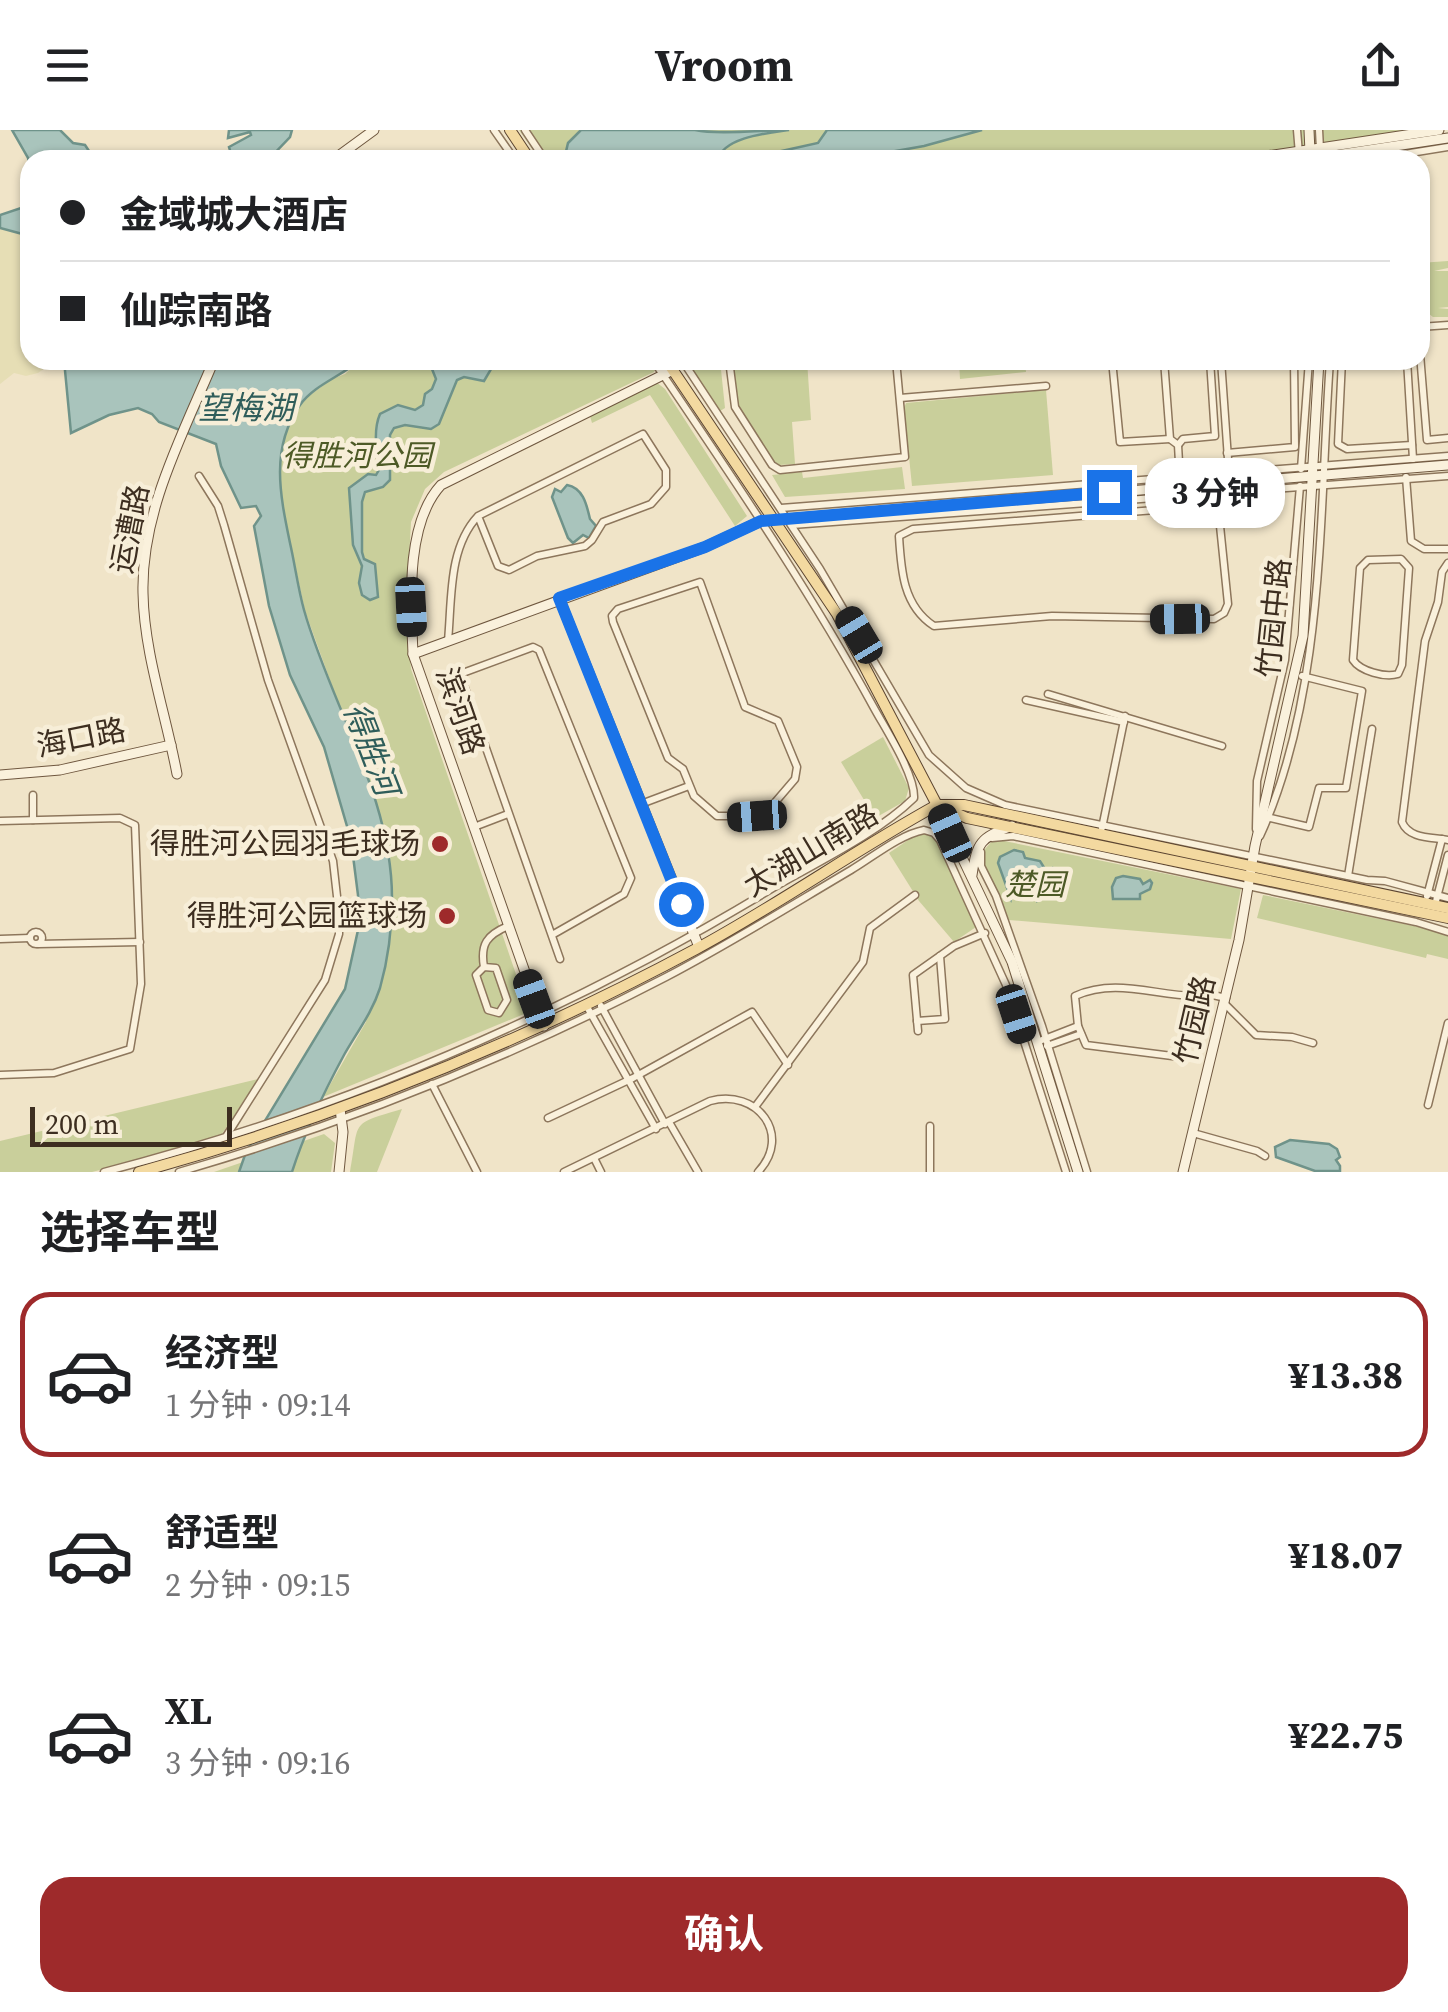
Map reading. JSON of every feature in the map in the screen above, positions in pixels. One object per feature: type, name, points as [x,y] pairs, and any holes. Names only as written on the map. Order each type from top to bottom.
[{"type":"main road","points":[[347,150],[374,130]]},
{"type":"main road","points":[[1344,150],[1439,130]]},
{"type":"main road","points":[[1360,150],[1448,138]]},
{"type":"main road","name":"运漕路","points":[[177,774],[151,652],[143,593],[144,560],[151,521],[210,370]]},
{"type":"main road","name":"滨河路","points":[[542,1020],[413,654],[414,560],[428,500],[441,485],[666,370]]},
{"type":"main road","points":[[669,370],[783,517],[938,804],[1012,962],[1043,1044],[1078,1172]]},
{"type":"main road","name":"竹园中路","points":[[1253,867],[1262,816],[1300,676],[1318,370]]},
{"type":"main road","points":[[413,654],[705,547],[761,521],[1038,502],[1229,478],[1448,465]]},
{"type":"main road","points":[[559,598],[696,942]]},
{"type":"main road","name":"海口路","points":[[0,775],[78,767],[171,746]]},
{"type":"main road","points":[[938,804],[962,816],[1012,826],[1100,834]]},
{"type":"main road","points":[[938,804],[964,805],[1346,887],[1431,899],[1448,908]]},
{"type":"main road","name":"太湖山南路","points":[[231,1138],[338,1114],[431,1081],[542,1020],[600,1004],[696,942],[938,804]]},
{"type":"main road","points":[[972,878],[981,842],[988,835],[1012,826]]},
{"type":"main road","name":"竹园路","points":[[1183,1172],[1226,1001],[1253,867]]},
{"type":"main road","points":[[1346,887],[1448,918]]},
{"type":"main road","points":[[338,1114],[339,1172]]},
{"type":"main road","points":[[139,1172],[220,1155],[231,1138]]},
{"type":"street","points":[[104,1172],[231,1138],[542,1020],[696,942],[871,829],[914,796],[888,733],[854,670],[669,370]]},
{"type":"street","points":[[688,370],[859,635],[908,724],[943,770],[966,788],[990,800],[1100,834],[1346,887],[1372,729]]},
{"type":"street","points":[[730,370],[736,410],[776,468],[905,457],[897,370]]},
{"type":"street","points":[[1113,370],[1120,442],[1170,439],[1178,445]]},
{"type":"street","points":[[1165,370],[1170,439]]},
{"type":"street","points":[[783,517],[1180,482],[1178,445],[1183,439],[1214,436],[1211,370]]},
{"type":"street","points":[[1222,370],[1229,478]]},
{"type":"street","points":[[1227,452],[1295,447],[1294,370]]},
{"type":"street","points":[[1308,370],[1311,476]]},
{"type":"street","points":[[1253,867],[1256,781],[1286,660],[1328,370]]},
{"type":"street","points":[[1342,370],[1338,444],[1347,449],[1412,445]]},
{"type":"street","points":[[1408,370],[1411,541],[1424,549],[1448,549]]},
{"type":"street","points":[[1421,370],[1426,440],[1448,438]]},
{"type":"street","points":[[900,398],[1046,386]]},
{"type":"street","points":[[448,641],[457,548],[464,531],[478,516],[643,434],[666,470],[666,487],[651,504],[602,522],[585,546],[537,556],[509,570],[498,566],[478,516]]},
{"type":"street","points":[[1410,469],[1448,456]]},
{"type":"street","points":[[1410,469],[1448,476]]},
{"type":"street","points":[[199,476],[218,506],[268,680],[322,828],[338,889],[338,934],[325,980],[231,1138]]},
{"type":"street","points":[[1040,517],[1038,502],[1311,476]]},
{"type":"street","points":[[1006,504],[1008,519]]},
{"type":"street","points":[[1211,508],[1219,516],[1224,543],[1227,609],[1214,619],[1199,621],[1052,616],[931,625],[909,599],[899,536],[913,529],[1008,519],[1211,508]]},
{"type":"street","points":[[1401,559],[1408,564],[1402,665],[1394,676],[1360,668],[1354,660],[1360,568],[1368,560],[1401,559]]},
{"type":"street","points":[[1431,899],[1445,840],[1413,834],[1402,822],[1424,641],[1438,602],[1442,572],[1448,564]]},
{"type":"street","points":[[700,582],[745,707],[778,721],[797,767],[795,779],[784,794],[757,816],[717,816],[694,796],[690,786],[682,769],[668,758],[612,616],[618,610],[700,582]]},
{"type":"street","points":[[552,936],[624,894],[631,878],[539,650],[533,647],[460,674],[508,814],[552,936],[560,958]]},
{"type":"street","points":[[1253,867],[1278,795],[1300,676],[1362,691],[1346,788],[1319,788],[1310,828],[1262,816]]},
{"type":"street","points":[[1048,694],[1222,746]]},
{"type":"street","points":[[1026,700],[1125,719]]},
{"type":"street","points":[[1100,834],[1125,719]]},
{"type":"street","points":[[641,804],[690,786]]},
{"type":"street","points":[[34,795],[34,820]]},
{"type":"street","points":[[474,827],[508,814]]},
{"type":"street","points":[[0,821],[120,818],[136,825],[141,984],[130,1049],[54,1074],[0,1075]]},
{"type":"street","points":[[698,1172],[600,1004],[713,951],[920,830],[934,833],[940,840],[984,933],[1006,985],[1066,1172]]},
{"type":"street","points":[[1087,1172],[996,896],[982,866],[980,856],[989,840],[1012,836],[1253,867],[1448,932]]},
{"type":"street","points":[[1431,899],[1448,855]]},
{"type":"street","points":[[755,1107],[863,962],[870,928],[915,896]]},
{"type":"street","points":[[1431,899],[1448,898]]},
{"type":"street","points":[[484,967],[482,950],[487,938],[508,926]]},
{"type":"street","points":[[0,939],[30,938],[34,932],[40,933],[42,940],[38,944],[140,942]]},
{"type":"street","points":[[940,955],[945,1019],[917,1026],[913,975],[940,955],[984,933]]},
{"type":"street","points":[[484,967],[496,968],[508,1000],[499,1013],[488,1010],[476,975],[484,967]]},
{"type":"street","points":[[1194,996],[1128,987],[1092,989],[1076,996],[1080,1030],[1086,1044],[1180,1057],[1196,992],[1226,1001],[1256,1034],[1313,1043]]},
{"type":"street","points":[[477,1172],[431,1081],[589,1009],[656,1129]]},
{"type":"street","points":[[548,1118],[638,1075],[752,1012],[788,1065]]},
{"type":"street","points":[[1428,1105],[1448,1023]]},
{"type":"street","points":[[1043,1044],[1080,1030]]},
{"type":"street","points":[[564,1172],[724,1097],[738,1098],[755,1107],[770,1126],[772,1140],[758,1172]]},
{"type":"street","points":[[179,1172],[212,1162],[220,1155],[317,1129],[338,1114]]},
{"type":"street","points":[[930,1126],[930,1172]]},
{"type":"street","points":[[1193,1133],[1265,1156]]},
{"type":"street","points":[[594,1158],[600,1172]]},
{"type":"street","points":[[210,1172],[212,1162]]},
{"type":"street","points":[[764,1165],[774,1172]]},
{"type":"shaded area","points":[[0,229],[20,234],[20,370],[42,370],[26,376],[14,373],[0,384]]},
{"type":"green space","points":[[519,130],[1412,130],[1284,150],[533,150]]},
{"type":"green space","points":[[1448,261],[1448,268],[1434,271],[1448,271],[1448,307],[1438,308],[1448,309],[1448,317],[1430,315],[1430,262]]},
{"type":"green space","name":"得胜河公园","points":[[349,370],[655,370],[444,472],[425,489],[411,522],[406,617],[411,669],[529,1012],[323,1097],[366,1022],[387,854],[378,813],[305,611],[280,495],[279,466],[283,436],[302,401]]},
{"type":"green space","points":[[690,370],[721,370],[725,408],[720,411]]},
{"type":"green space","points":[[732,370],[808,370],[811,420],[792,422],[795,464],[779,465],[772,460],[737,404]]},
{"type":"green space","points":[[960,370],[1026,370],[1026,372],[960,379]]},
{"type":"green space","points":[[656,382],[665,389],[747,516],[735,526],[650,395],[592,423],[590,416]]},
{"type":"green space","points":[[1046,390],[1053,475],[912,486],[906,403]]},
{"type":"green space","points":[[902,467],[905,489],[785,497],[772,475],[802,472],[803,478]]},
{"type":"green space","points":[[883,737],[909,788],[905,801],[875,818],[841,762]]},
{"type":"green space","points":[[920,832],[931,834],[938,841],[976,927],[954,942],[919,901],[889,853]]},
{"type":"green space","name":"楚园","points":[[994,839],[1241,889],[1231,939],[1009,920],[983,865],[984,850]]},
{"type":"green space","points":[[1263,895],[1448,933],[1448,959],[1427,954],[1426,958],[1257,918]]},
{"type":"green space","points":[[258,1079],[218,1140],[92,1172],[0,1172],[0,1141]]},
{"type":"green space","points":[[402,1109],[377,1172],[350,1172],[359,1127],[372,1118]]},
{"type":"green space","points":[[324,1134],[335,1143],[331,1172],[214,1172]]},
{"type":"water","points":[[12,130],[60,130],[73,143],[85,145],[88,150],[23,150]]},
{"type":"water","points":[[229,130],[292,130],[278,150],[230,150],[251,135],[250,132],[228,138]]},
{"type":"water","points":[[581,130],[789,130],[737,141],[724,150],[566,150]]},
{"type":"water","points":[[827,130],[982,130],[902,150],[786,150],[818,143]]},
{"type":"water","points":[[20,208],[20,233],[0,228],[0,215]]},
{"type":"water","name":"望梅湖","points":[[65,370],[345,370],[313,392],[291,421],[281,455],[281,490],[304,610],[382,824],[392,898],[390,932],[377,997],[322,1097],[292,1172],[239,1172],[246,1152],[345,989],[358,930],[358,895],[351,840],[324,747],[290,675],[269,606],[254,526],[261,516],[256,506],[241,508],[221,466],[216,444],[159,422],[152,414],[138,408],[109,415],[71,433]]},
{"type":"water","points":[[432,370],[490,370],[484,381],[464,377],[457,380],[439,424],[431,429],[405,425],[394,428],[390,435],[390,480],[383,487],[365,492],[362,502],[362,552],[364,559],[375,564],[378,597],[370,600],[362,595],[359,583],[362,566],[353,545],[349,488],[368,474],[376,475],[380,468],[376,434],[380,414],[398,405],[415,410],[423,405],[425,394],[436,379]]},
{"type":"water","points":[[567,485],[581,494],[596,526],[589,538],[583,535],[573,543],[552,497],[555,489],[561,492]]},
{"type":"water","points":[[1014,850],[1023,852],[1025,858],[1040,861],[1045,869],[1038,872],[1044,877],[1052,874],[1053,868],[1067,872],[1062,883],[1047,883],[1055,892],[1041,892],[1037,900],[1035,894],[1020,899],[1019,893],[1013,892],[1011,899],[998,863],[1000,857]]},
{"type":"water","points":[[1116,878],[1140,879],[1143,884],[1150,880],[1150,889],[1140,894],[1140,899],[1113,899],[1112,887]]},
{"type":"water","points":[[1290,1140],[1329,1144],[1337,1149],[1340,1171],[1315,1171],[1276,1157],[1275,1147]]},
{"type":"place","name":"得胜河公园羽毛球场","points":[[440,844]]},
{"type":"place","name":"得胜河公园篮球场","points":[[447,916]]},
{"type":"route","points":[[681,904],[559,598],[705,547],[761,521],[1109,492]]},
{"type":"water label","name":"得胜河","points":[[371,749]]}]
